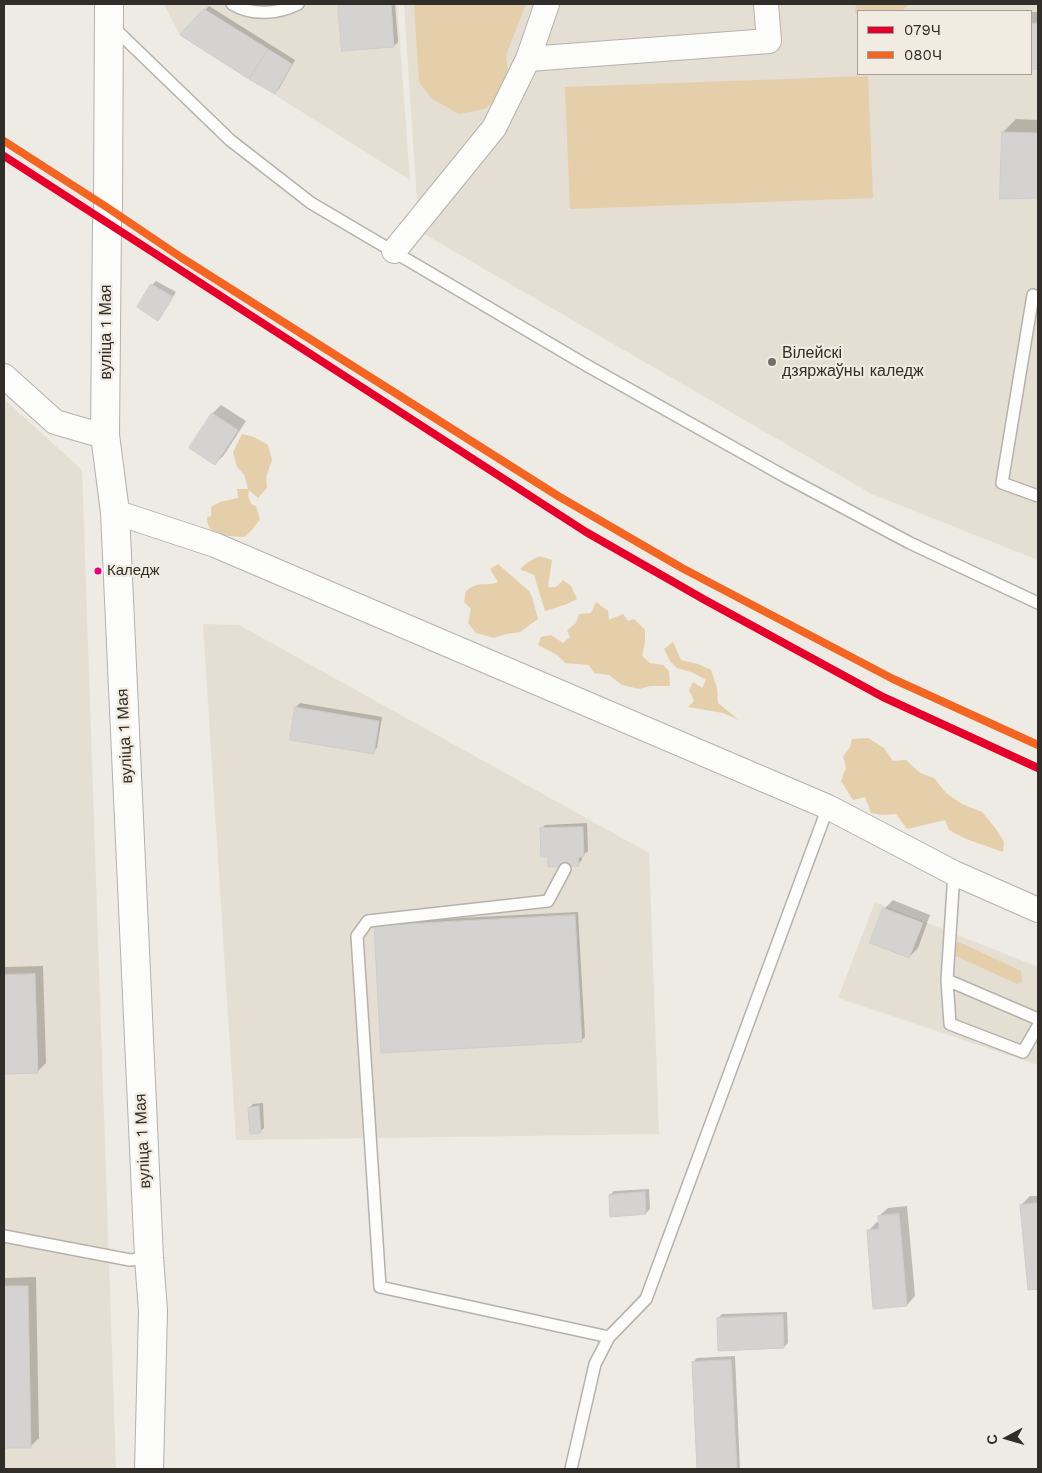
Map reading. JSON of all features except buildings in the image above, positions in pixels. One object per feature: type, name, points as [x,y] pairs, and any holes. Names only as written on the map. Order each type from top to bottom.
[{"type":"main road","name":"вуліца 1 Мая","points":[[109,13],[105,435],[116,512],[149,1258],[153,1312],[149,1469]]},
{"type":"street","points":[[394,251],[494,128],[528,59],[547,4]]},
{"type":"street","points":[[528,59],[769,41],[766,4]]},
{"type":"street","points":[[4,376],[56,422],[105,435]]},
{"type":"street","points":[[116,512],[215,544],[828,807],[954,873],[1038,910]]},
{"type":"lane","points":[[232,4],[250,11],[260,12],[284,10],[298,4]]},
{"type":"lane","points":[[109,13],[230,140],[311,203],[586,365],[784,476],[910,543],[1038,603]]},
{"type":"lane","points":[[1033,295],[1002,484],[1038,496]]},
{"type":"lane","points":[[572,1469],[595,1364],[609,1337],[646,1299],[828,807]]},
{"type":"lane","points":[[565,869],[548,900],[368,921],[357,936],[380,1287],[609,1337]]},
{"type":"lane","points":[[954,873],[946,980],[950,1024],[1023,1052],[1038,1026]]},
{"type":"lane","points":[[946,980],[1038,1019]]},
{"type":"lane","points":[[4,1236],[130,1260],[149,1258]]},
{"type":"shaded area","points":[[164,4],[397,4],[410,180],[180,35]]},
{"type":"shaded area","name":"Вілейскі дзяржаўны каледж","points":[[404,4],[1038,4],[1038,560],[872,494],[419,231]]},
{"type":"shaded area","points":[[414,4],[526,4],[506,55],[510,91],[484,109],[459,114],[431,98],[419,82]]},
{"type":"shaded area","points":[[856,4],[910,4],[902,10],[857,10],[857,14],[855,13]]},
{"type":"shaded area","points":[[868,76],[873,198],[570,209],[565,87]]},
{"type":"shaded area","points":[[4,399],[82,470],[116,1469],[4,1469]]},
{"type":"shaded area","points":[[242,434],[254,437],[268,445],[272,460],[266,477],[267,488],[258,498],[249,490],[248,495],[251,504],[256,506],[260,519],[244,537],[225,536],[214,532],[210,528],[207,517],[211,516],[211,507],[220,502],[238,498],[237,489],[248,489],[244,474],[237,467],[233,452]]},
{"type":"shaded area","points":[[539,556],[552,560],[548,587],[556,587],[563,580],[571,586],[577,599],[545,611],[534,575],[520,569]]},
{"type":"shaded area","points":[[498,564],[530,592],[538,619],[520,632],[494,638],[476,633],[468,623],[471,609],[464,602],[466,591],[471,587],[498,582],[490,569]]},
{"type":"shaded area","points":[[596,602],[608,611],[609,620],[623,614],[628,621],[634,619],[645,630],[642,656],[650,663],[663,665],[669,671],[670,686],[650,686],[639,689],[622,685],[609,675],[594,673],[589,665],[565,663],[557,655],[538,645],[541,637],[551,635],[563,643],[570,637],[567,630],[576,623],[579,614],[591,613]]},
{"type":"shaded area","points":[[203,624],[239,625],[649,853],[659,1134],[236,1140]]},
{"type":"shaded area","points":[[673,642],[681,660],[698,664],[711,670],[717,688],[718,703],[739,720],[723,713],[688,707],[694,701],[689,690],[693,682],[702,688],[706,680],[694,673],[677,668],[670,661],[664,649]]},
{"type":"shaded area","points":[[868,738],[884,748],[893,761],[906,760],[920,773],[934,778],[946,793],[962,804],[982,812],[1004,842],[1003,852],[966,839],[949,830],[945,820],[907,829],[896,814],[882,815],[871,813],[865,797],[853,800],[841,781],[846,768],[843,756],[850,747],[852,739]]},
{"type":"shaded area","points":[[875,902],[1038,967],[1038,1065],[838,998]]},
{"type":"shaded area","points":[[959,942],[1021,971],[1022,981],[1017,984],[954,955],[954,944]]},
{"type":"transit line","name":"080Ч","points":[[4,141],[182,258],[558,496],[682,568],[893,679],[1038,745]]},
{"type":"transit line","name":"079Ч","points":[[4,156],[586,532],[705,600],[883,697],[1038,768]]},
{"type":"place","name":"Вілейскі дзяржаўны каледж","points":[[772,362]]},
{"type":"place","name":"Каледж","points":[[98,571]]}]
